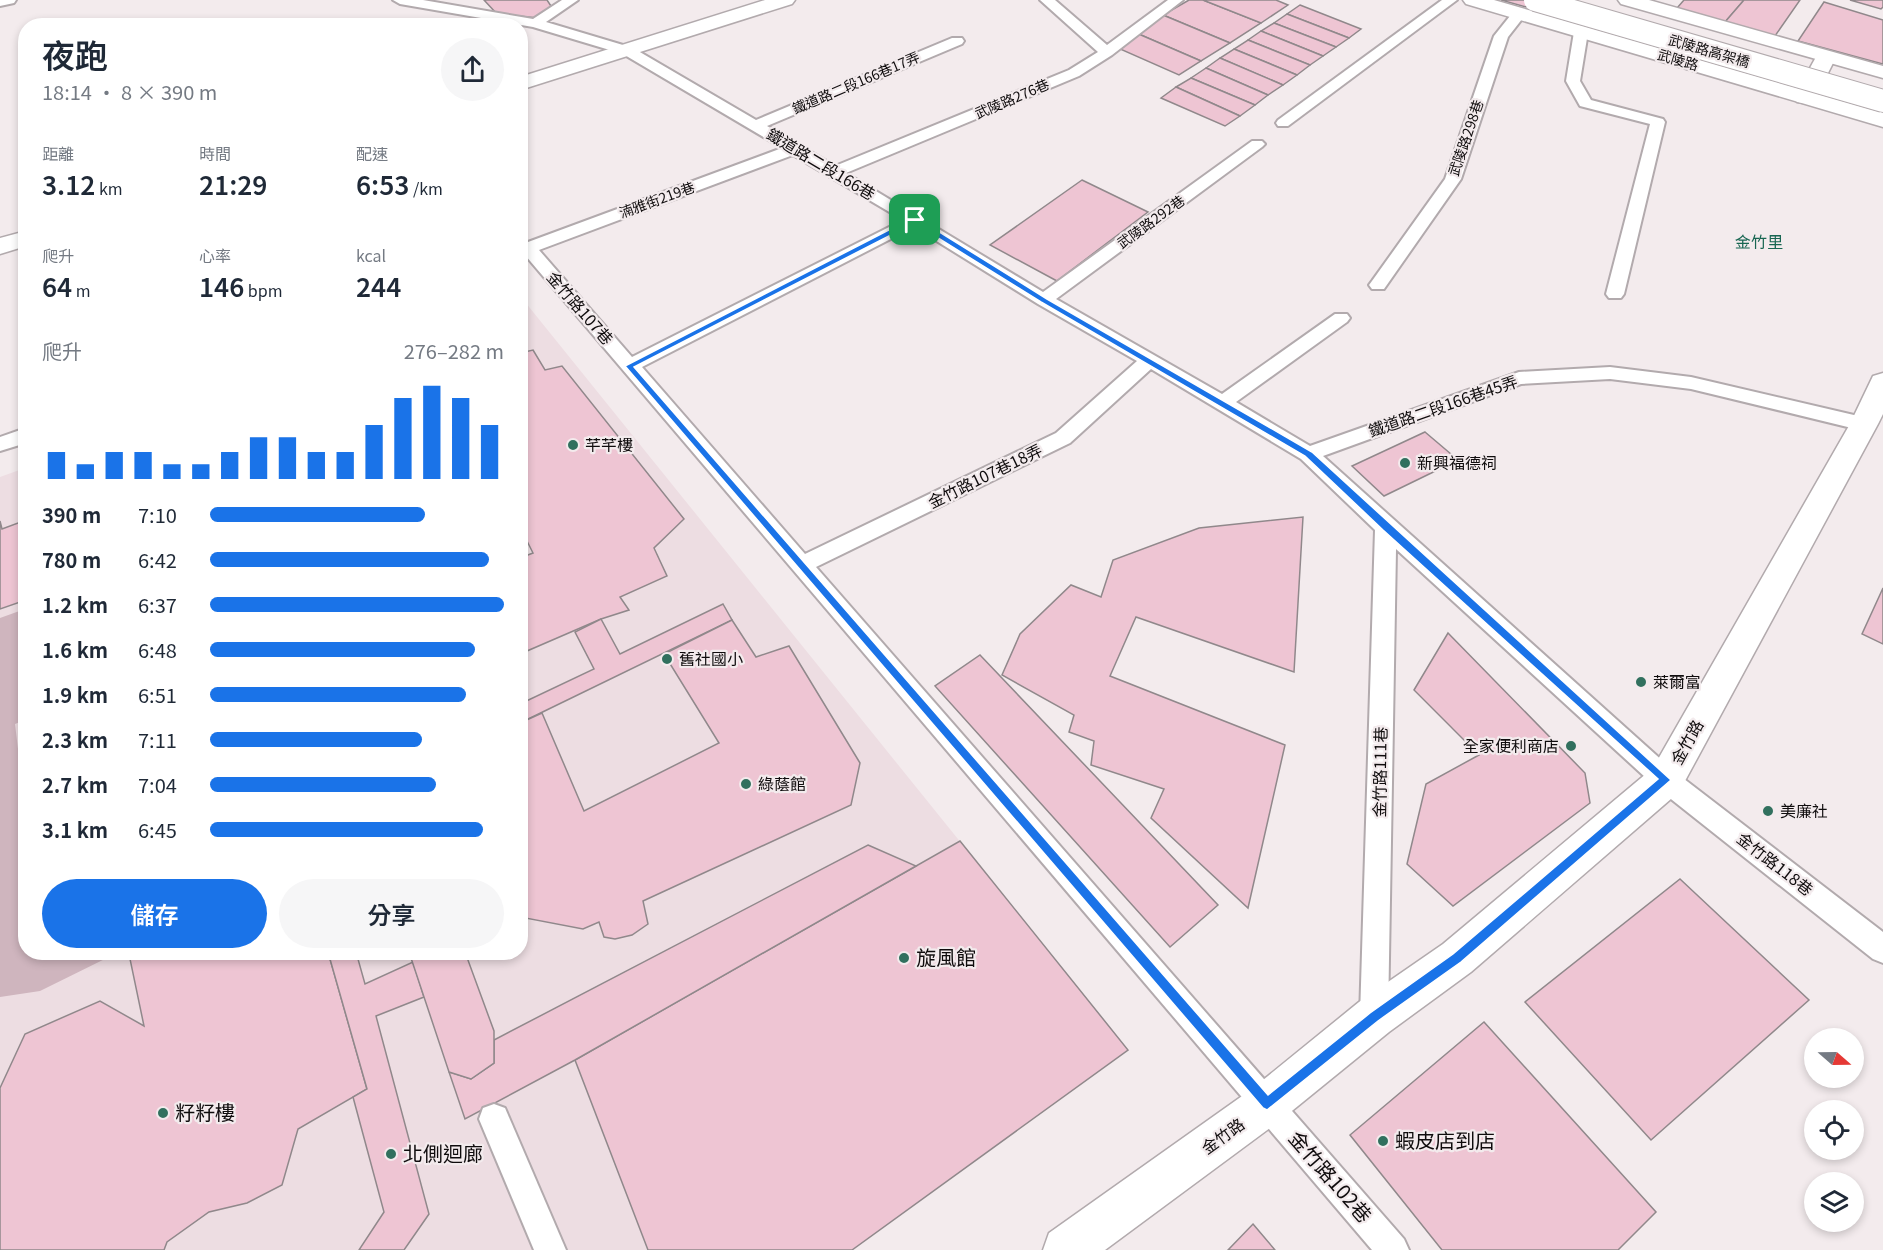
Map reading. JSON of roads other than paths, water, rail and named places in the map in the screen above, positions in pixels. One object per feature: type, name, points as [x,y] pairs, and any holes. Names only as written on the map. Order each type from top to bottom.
[{"type":"main road","points":[[528,82],[785,0]]},
{"type":"main road","name":"武陵路","points":[[1473,0],[1883,120]]},
{"type":"main road","name":"武陵路高架橋","points":[[1535,0],[1883,101]]},
{"type":"main road","name":"武陵路高架橋","points":[[1591,0],[1883,84]]},
{"type":"main road","points":[[1639,2],[1883,72]]},
{"type":"main road","points":[[1804,98],[1826,57]]},
{"type":"main road","points":[[0,246],[18,240]]},
{"type":"main road","name":"金竹路","points":[[1066,1250],[1267,1104],[1374,1017],[1457,958],[1666,780],[1864,424],[1883,383]]},
{"type":"lane","points":[[0,2],[9,0]]},
{"type":"lane","name":"鐵道路二段166巷","points":[[399,0],[505,18]]},
{"type":"lane","points":[[535,23],[571,0]]},
{"type":"lane","points":[[1047,0],[1107,52]]},
{"type":"lane","name":"武陵路276巷","points":[[834,172],[1074,73],[1107,52],[1176,0]]},
{"type":"lane","points":[[1283,123],[1450,0]]},
{"type":"lane","name":"武陵路298巷","points":[[1378,285],[1453,179],[1501,36],[1519,14]]},
{"type":"lane","name":"鐵道路二段166巷","points":[[528,22],[628,51],[915,220],[1044,300],[1308,454],[1666,780]]},
{"type":"lane","points":[[1581,32],[1573,81],[1585,103],[1658,122],[1615,294]]},
{"type":"lane","name":"鐵道路二段166巷17弄","points":[[755,126],[957,41]]},
{"type":"lane","name":"武陵路292巷","points":[[1044,300],[1257,144]]},
{"type":"lane","name":"湳雅街219巷","points":[[528,249],[794,149]]},
{"type":"lane","points":[[629,366],[915,220]]},
{"type":"lane","name":"金竹路107巷","points":[[528,254],[629,366],[1267,1104]]},
{"type":"lane","points":[[1222,403],[1341,318]]},
{"type":"lane","name":"金竹路107巷18弄","points":[[801,565],[1063,438],[1150,360]]},
{"type":"lane","name":"鐵道路二段166巷45弄","points":[[1308,454],[1519,378],[1610,372],[1692,383],[1864,424]]},
{"type":"lane","points":[[0,444],[18,438]]},
{"type":"lane","name":"金竹路111巷","points":[[1374,1017],[1386,527]]},
{"type":"lane","name":"金竹路118巷","points":[[1666,780],[1883,949]]},
{"type":"lane","name":"金竹路102巷","points":[[1267,1104],[1394,1250]]},
{"type":"lane","points":[[494,1119],[550,1250]]},
{"type":"place","name":"芊芊樓","points":[[573,445]]},
{"type":"place","name":"新興福德祠","points":[[1405,463]]},
{"type":"place","name":"舊社國小","points":[[667,659]]},
{"type":"place","name":"萊爾富","points":[[1641,682]]},
{"type":"place","name":"全家便利商店","points":[[1571,746]]},
{"type":"place","name":"綠蔭館","points":[[746,784]]},
{"type":"place","name":"美廉社","points":[[1768,811]]},
{"type":"place","name":"旋風館","points":[[904,958]]},
{"type":"place","name":"籽籽樓","points":[[163,1113]]},
{"type":"place","name":"蝦皮店到店","points":[[1383,1141]]},
{"type":"place","name":"北側迴廊","points":[[391,1154]]},
{"type":"district","name":"金竹里","points":[[1759,242]]}]
